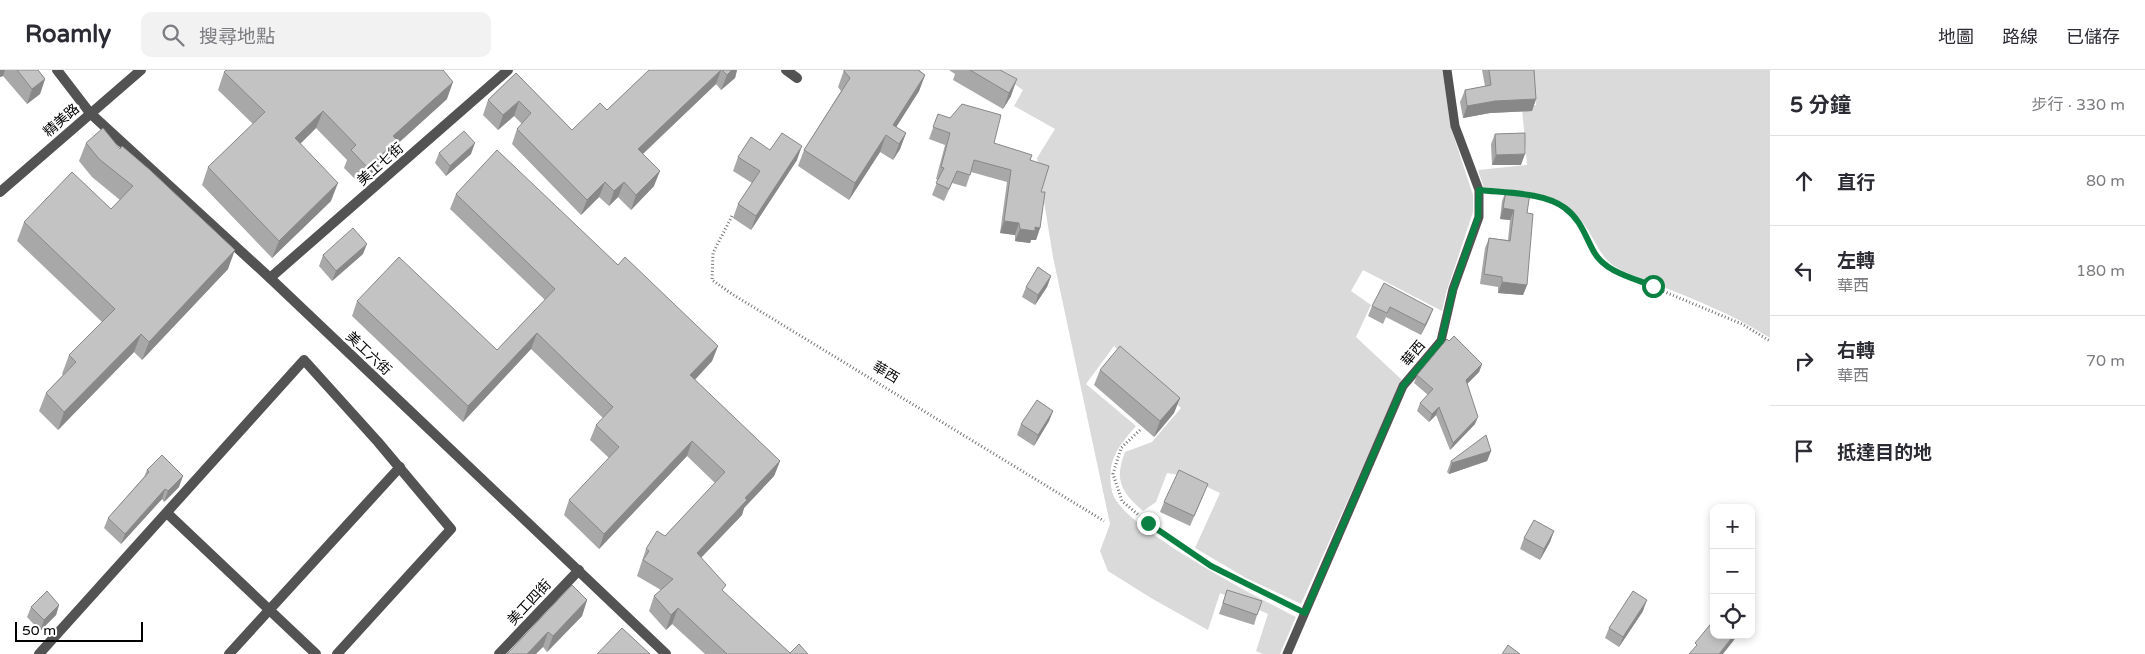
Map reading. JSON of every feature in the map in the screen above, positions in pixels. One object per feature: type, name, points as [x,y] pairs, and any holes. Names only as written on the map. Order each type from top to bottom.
[{"type":"street","name":"美工六街","points":[[57,70],[90,113],[270,278],[666,654]]},
{"type":"street","name":"精美路","points":[[0,192],[141,70]]},
{"type":"street","name":"美工七街","points":[[270,278],[508,70]]},
{"type":"street","points":[[786,70],[797,78]]},
{"type":"street","points":[[39,654],[304,360],[400,467],[451,529],[337,654]]},
{"type":"street","points":[[229,654],[400,467]]},
{"type":"street","points":[[167,513],[316,654]]},
{"type":"street","name":"美工四街","points":[[499,654],[579,570]]},
{"type":"lane","name":"華西","points":[[1288,654],[1403,386],[1441,341],[1453,290],[1478,217],[1479,190],[1455,126],[1447,70]]},
{"type":"path","points":[[1479,190],[1516,194]]},
{"type":"path","points":[[1525,194],[1534,195],[1564,208],[1584,229],[1595,254],[1612,270],[1742,324],[1770,341]]},
{"type":"path","name":"華西","points":[[732,216],[713,253],[712,280],[740,300],[1104,521]]},
{"type":"path","points":[[1140,430],[1121,448],[1113,474],[1122,502],[1148,523],[1211,566],[1305,613]]},
{"type":"shaded area","points":[[994,70],[1442,70],[1452,131],[1473,195],[1473,212],[1446,293],[1442,311],[1363,270],[1351,291],[1371,305],[1356,337],[1402,380],[1301,604],[1246,578],[1195,548],[1220,493],[1184,476],[1167,473],[1156,502],[1143,511],[1129,498],[1120,478],[1120,470],[1125,452],[1152,442],[1181,408],[1114,346],[1086,384],[1136,426],[1119,448],[1112,463],[1112,491],[1120,506],[1138,523],[1164,542],[1253,595],[1296,617],[1280,654],[1263,654],[1256,651],[1268,614],[1220,593],[1208,630],[1108,571],[1100,551],[1110,524],[1053,257],[1037,158],[1055,129],[1014,106],[1023,90]]},
{"type":"shaded area","points":[[1533,70],[1770,70],[1770,338],[1714,308],[1629,274],[1614,266],[1602,254],[1578,217],[1555,199],[1529,192],[1484,188],[1478,170],[1527,165],[1522,108],[1536,105]]},
{"type":"building","points":[[17,70],[38,70],[45,79],[32,89]]},
{"type":"building","points":[[226,70],[443,70],[453,82],[393,136],[397,140],[368,168],[351,150],[356,145],[323,111],[295,138],[338,183],[279,241],[208,167],[265,112],[224,72]]},
{"type":"building","points":[[649,70],[721,70],[638,149],[660,171],[636,195],[624,182],[614,191],[605,182],[587,200],[517,129],[531,113],[519,101],[503,115],[488,100],[516,73],[572,130],[600,103],[607,110]]},
{"type":"building","points":[[722,70],[732,70],[727,75]]},
{"type":"building","points":[[844,70],[918,70],[925,75],[893,125],[906,133],[899,144],[886,135],[855,183],[804,150],[850,78]]},
{"type":"building","points":[[970,70],[1000,70],[1017,79],[1009,93]]},
{"type":"building","points":[[1489,70],[1534,70],[1536,99],[1495,101],[1467,106],[1465,90],[1491,85]]},
{"type":"building","points":[[962,104],[1001,115],[994,143],[1032,155],[1030,160],[1049,166],[1041,192],[1045,192],[1040,228],[1035,227],[1035,231],[1020,229],[1019,223],[1004,221],[1011,170],[974,160],[970,175],[957,171],[949,189],[936,183],[944,168],[941,167],[950,133],[933,127],[938,114],[950,118]]},
{"type":"building","points":[[103,128],[120,149],[122,146],[150,170],[235,250],[149,342],[141,334],[64,412],[46,393],[76,362],[69,355],[115,309],[24,222],[72,172],[111,209],[133,186],[99,159],[86,143]]},
{"type":"building","points":[[464,131],[475,143],[450,166],[439,153]]},
{"type":"building","points":[[782,133],[802,146],[756,216],[738,204],[760,171],[738,157],[751,137],[770,150]]},
{"type":"building","points":[[1525,133],[1525,154],[1496,155],[1495,134]]},
{"type":"building","points":[[497,150],[618,265],[625,257],[718,346],[690,375],[780,461],[745,498],[747,500],[697,553],[726,585],[722,590],[790,653],[799,644],[808,654],[727,654],[678,608],[671,615],[654,596],[673,579],[643,560],[649,551],[646,549],[657,531],[665,536],[725,472],[692,441],[604,534],[569,500],[619,447],[596,425],[613,407],[537,333],[468,406],[357,301],[399,257],[497,350],[555,289],[456,194]]},
{"type":"building","points":[[1506,191],[1530,193],[1527,213],[1533,214],[1527,285],[1502,282],[1502,277],[1484,274],[1489,238],[1510,241],[1514,210],[1503,208]]},
{"type":"building","points":[[353,228],[367,244],[336,271],[323,255]]},
{"type":"building","points":[[1038,267],[1051,276],[1038,295],[1026,287]]},
{"type":"building","points":[[1384,283],[1433,309],[1425,325],[1390,307],[1387,313],[1372,306]]},
{"type":"building","points":[[1454,336],[1482,364],[1466,380],[1478,417],[1453,443],[1439,407],[1432,414],[1420,403],[1433,389],[1417,375],[1447,339],[1449,341]]},
{"type":"building","points":[[1120,346],[1180,398],[1160,421],[1100,370]]},
{"type":"building","points":[[1037,400],[1053,411],[1038,435],[1021,424]]},
{"type":"building","points":[[1486,435],[1491,451],[1452,463],[1451,461]]},
{"type":"building","points":[[162,455],[183,476],[168,491],[165,489],[125,534],[108,518],[149,472],[147,470]]},
{"type":"building","points":[[1179,470],[1208,484],[1194,516],[1164,502]]},
{"type":"building","points":[[1534,520],[1554,531],[1544,549],[1524,538]]},
{"type":"building","points":[[572,585],[587,600],[553,636],[548,632],[527,654],[507,654]]},
{"type":"building","points":[[1227,590],[1262,601],[1257,615],[1223,603]]},
{"type":"building","points":[[47,591],[59,605],[44,620],[31,607]]},
{"type":"building","points":[[1633,591],[1647,600],[1623,637],[1609,628]]},
{"type":"building","points":[[1710,625],[1710,639],[1731,639],[1719,654],[1689,654],[1697,645],[1695,643]]},
{"type":"building","points":[[622,628],[650,654],[597,654]]},
{"type":"building","points":[[1508,645],[1520,654],[1502,654]]},
{"type":"route","points":[[1148,523],[1211,566],[1305,613],[1403,386],[1441,341],[1453,290],[1478,217],[1479,190],[1534,195],[1564,208],[1584,229],[1595,254],[1612,270],[1653,286]]}]
